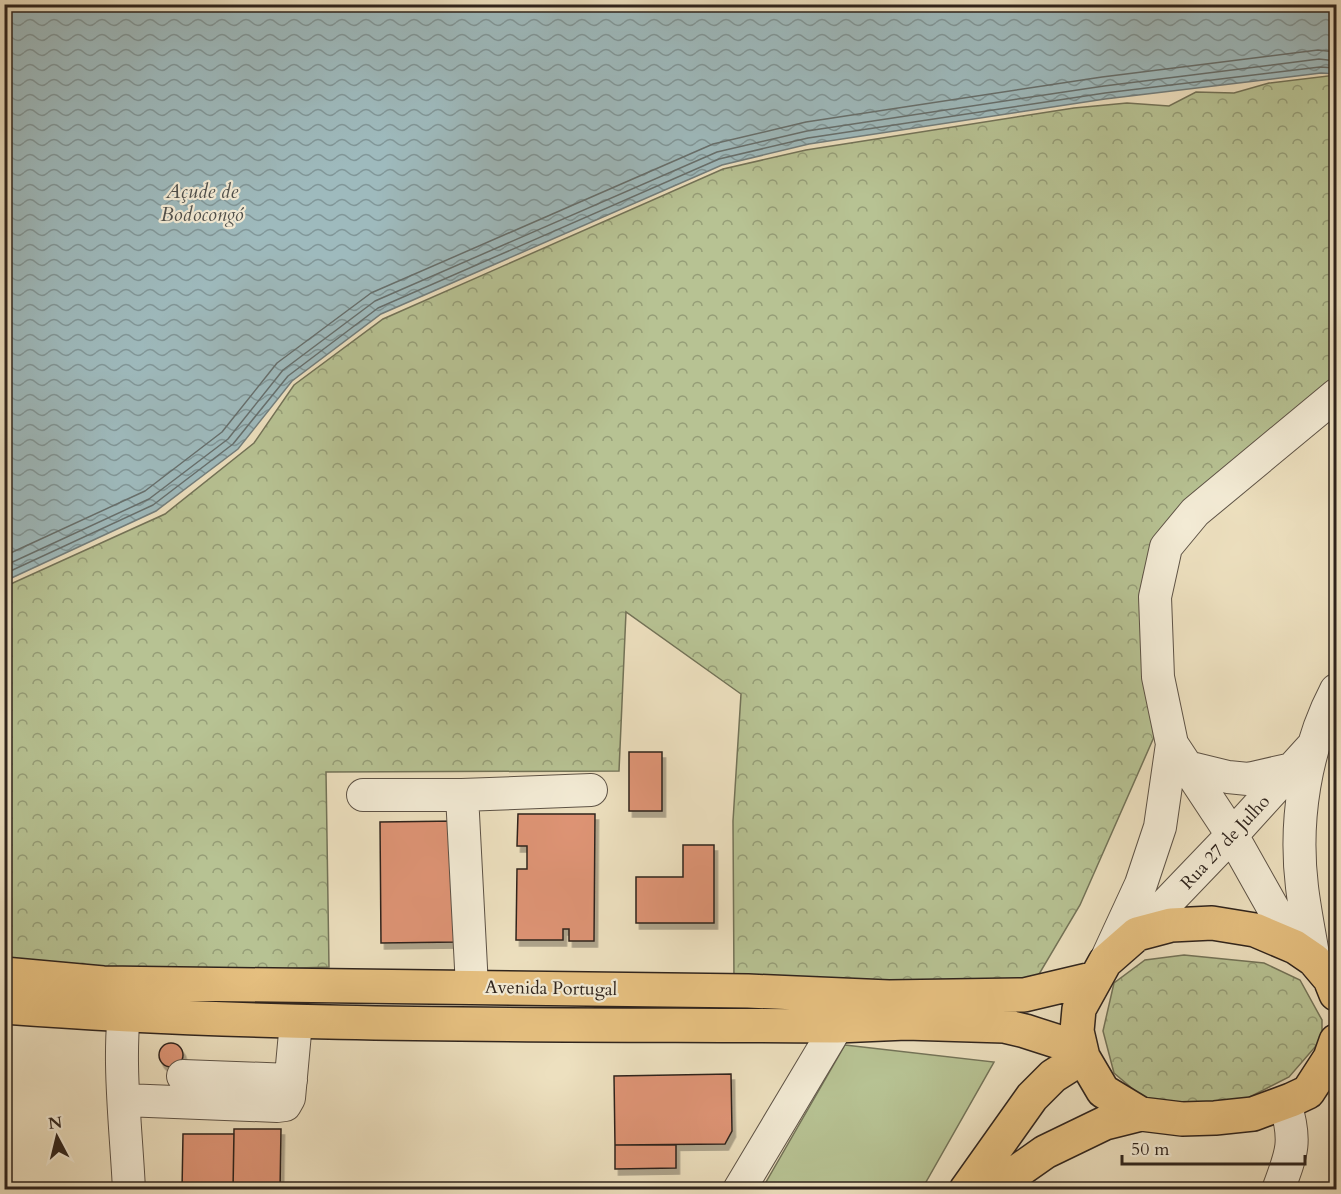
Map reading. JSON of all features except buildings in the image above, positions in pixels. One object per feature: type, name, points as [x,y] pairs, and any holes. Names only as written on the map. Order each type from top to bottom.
[{"type":"main road","points":[[1141,1114],[1103,1091],[1082,1053],[1077,1031],[1079,1009],[1100,970],[1137,934],[1171,925],[1212,923],[1255,930],[1322,973]]},
{"type":"main road","name":"Avenida Portugal","points":[[4,974],[128,984],[748,991],[898,1010],[996,1011],[1024,995],[1100,970]]},
{"type":"main road","name":"Avenida Portugal","points":[[4,1007],[122,1016],[296,1022],[837,1026],[898,1010]]},
{"type":"main road","name":"Avenida Portugal","points":[[996,1011],[1025,1030],[1082,1053]]},
{"type":"main road","points":[[991,1190],[1045,1152],[1105,1123],[1141,1114],[1182,1119],[1253,1114],[1310,1092],[1330,1058],[1336,1041]]},
{"type":"main road","points":[[966,1190],[1032,1098],[1053,1076],[1082,1053]]},
{"type":"street","points":[[1322,973],[1180,756],[1158,677],[1155,597],[1166,547],[1195,512],[1336,395]]},
{"type":"street","name":"Rua 27 de Julho","points":[[1137,934],[1302,758],[1336,690]]},
{"type":"street","points":[[1180,756],[1228,777],[1248,779],[1302,758]]},
{"type":"street","points":[[1100,970],[1142,884],[1180,756]]},
{"type":"street","name":"Rua 27 de Julho","points":[[1302,758],[1300,827],[1302,887],[1322,973]]},
{"type":"street","points":[[363,795],[462,795],[591,790]]},
{"type":"street","points":[[462,795],[472,987]]},
{"type":"street","points":[[128,984],[122,1016],[129,1190]]},
{"type":"street","points":[[124,1100],[285,1105],[289,1098],[296,1022]]},
{"type":"street","points":[[739,1190],[837,1026]]},
{"type":"street","points":[[183,1076],[291,1080]]},
{"type":"street","points":[[1278,1190],[1293,1148],[1292,1124],[1310,1092]]},
{"type":"green space","points":[[1336,75],[1336,388],[1159,544],[1145,675],[1154,737],[1080,905],[1035,981],[734,983],[733,821],[741,694],[626,612],[619,771],[326,772],[329,967],[154,973],[5,964],[4,587],[165,514],[254,443],[294,385],[383,319],[723,169],[806,150],[1074,108],[1127,103],[1169,106],[1196,92],[1234,93],[1269,83]]},
{"type":"green space","points":[[1184,955],[1264,963],[1300,980],[1322,1020],[1322,1039],[1289,1077],[1234,1105],[1147,1101],[1114,1073],[1103,1031],[1114,983],[1145,960]]},
{"type":"green space","points":[[845,1045],[994,1062],[922,1189],[762,1189]]},
{"type":"water","name":"Açude de Bodocongó","points":[[5,4],[1336,5],[1336,74],[1321,73],[1105,99],[809,144],[722,165],[381,314],[292,381],[238,449],[156,511],[5,581]]}]
